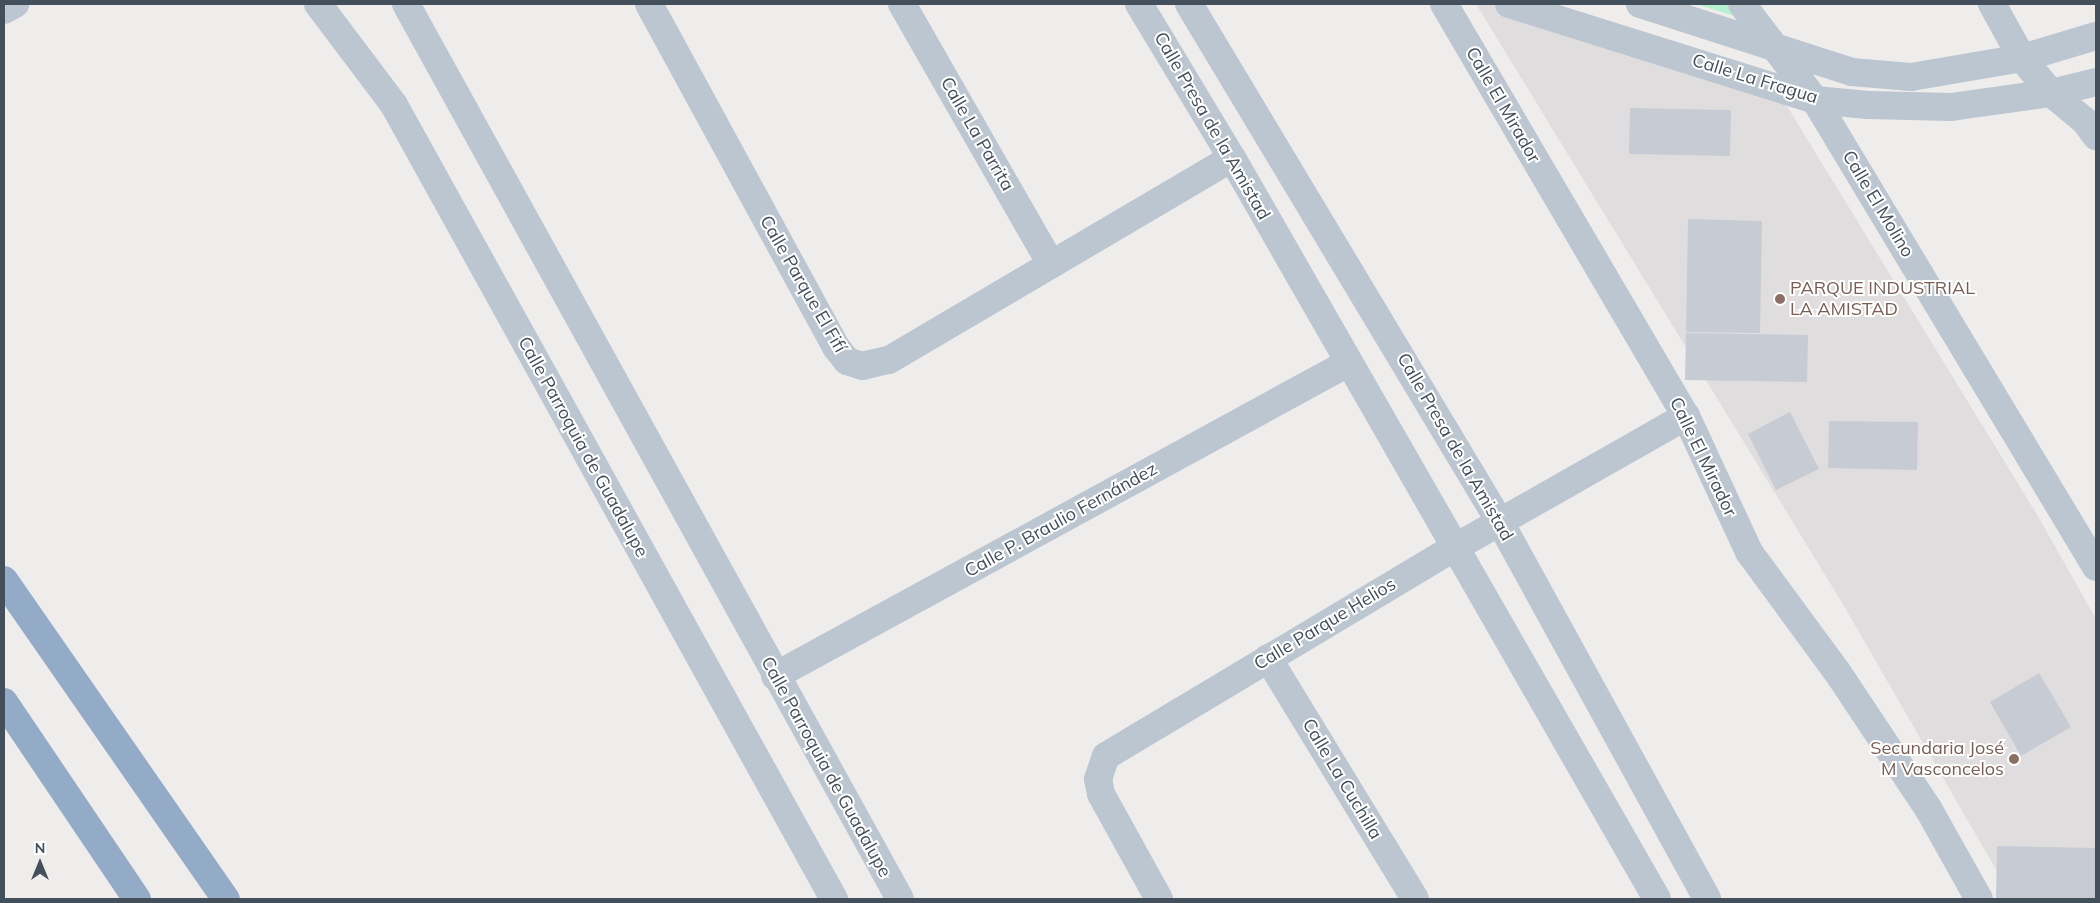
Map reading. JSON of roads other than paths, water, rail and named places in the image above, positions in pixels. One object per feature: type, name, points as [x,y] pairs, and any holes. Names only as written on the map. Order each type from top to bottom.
[{"type":"highway","points":[[4,580],[226,899]]},
{"type":"highway","points":[[4,702],[137,899]]},
{"type":"street","points":[[4,10],[15,4]]},
{"type":"street","name":"Calle Parroquia de Guadalupe","points":[[318,4],[394,105],[834,899]]},
{"type":"street","name":"Calle Parroquia de Guadalupe","points":[[406,4],[775,676],[900,899]]},
{"type":"street","name":"Calle Parque El Fifí","points":[[649,4],[836,347],[847,361],[862,366],[889,360],[1232,158]]},
{"type":"street","name":"Calle La Parrita","points":[[902,4],[1051,264]]},
{"type":"street","name":"Calle Presa de la Amistad","points":[[1139,4],[1232,158],[1657,899]]},
{"type":"street","name":"Calle Presa de la Amistad","points":[[1189,4],[1283,155],[1500,522],[1707,899]]},
{"type":"street","name":"Calle El Mirador","points":[[1444,4],[1686,416],[1749,552],[1844,681],[1929,810],[1979,899]]},
{"type":"street","name":"Calle La Fragua","points":[[1509,4],[1815,100],[1868,105],[1951,107],[2051,93],[2096,82]]},
{"type":"street","name":"Calle La Fragua","points":[[1640,4],[1774,45],[1852,72],[1912,77],[2022,58],[2096,36]]},
{"type":"street","name":"Calle El Molino","points":[[1742,4],[1815,100],[2096,567]]},
{"type":"street","points":[[1992,4],[2022,58],[2051,93],[2086,121],[2096,136]]},
{"type":"street","name":"Calle P. Braulio Fernández","points":[[775,676],[1348,363]]},
{"type":"street","name":"Calle Parque Helios","points":[[1159,899],[1101,794],[1100,767],[1106,756],[1454,548],[1686,416]]},
{"type":"street","name":"Calle La Cuchilla","points":[[1268,658],[1415,899]]},
{"type":"place","name":"PARQUE INDUSTRIAL LA AMISTAD","points":[[1780,299]]},
{"type":"place","name":"Secundaria José M Vasconcelos","points":[[2014,759]]}]
